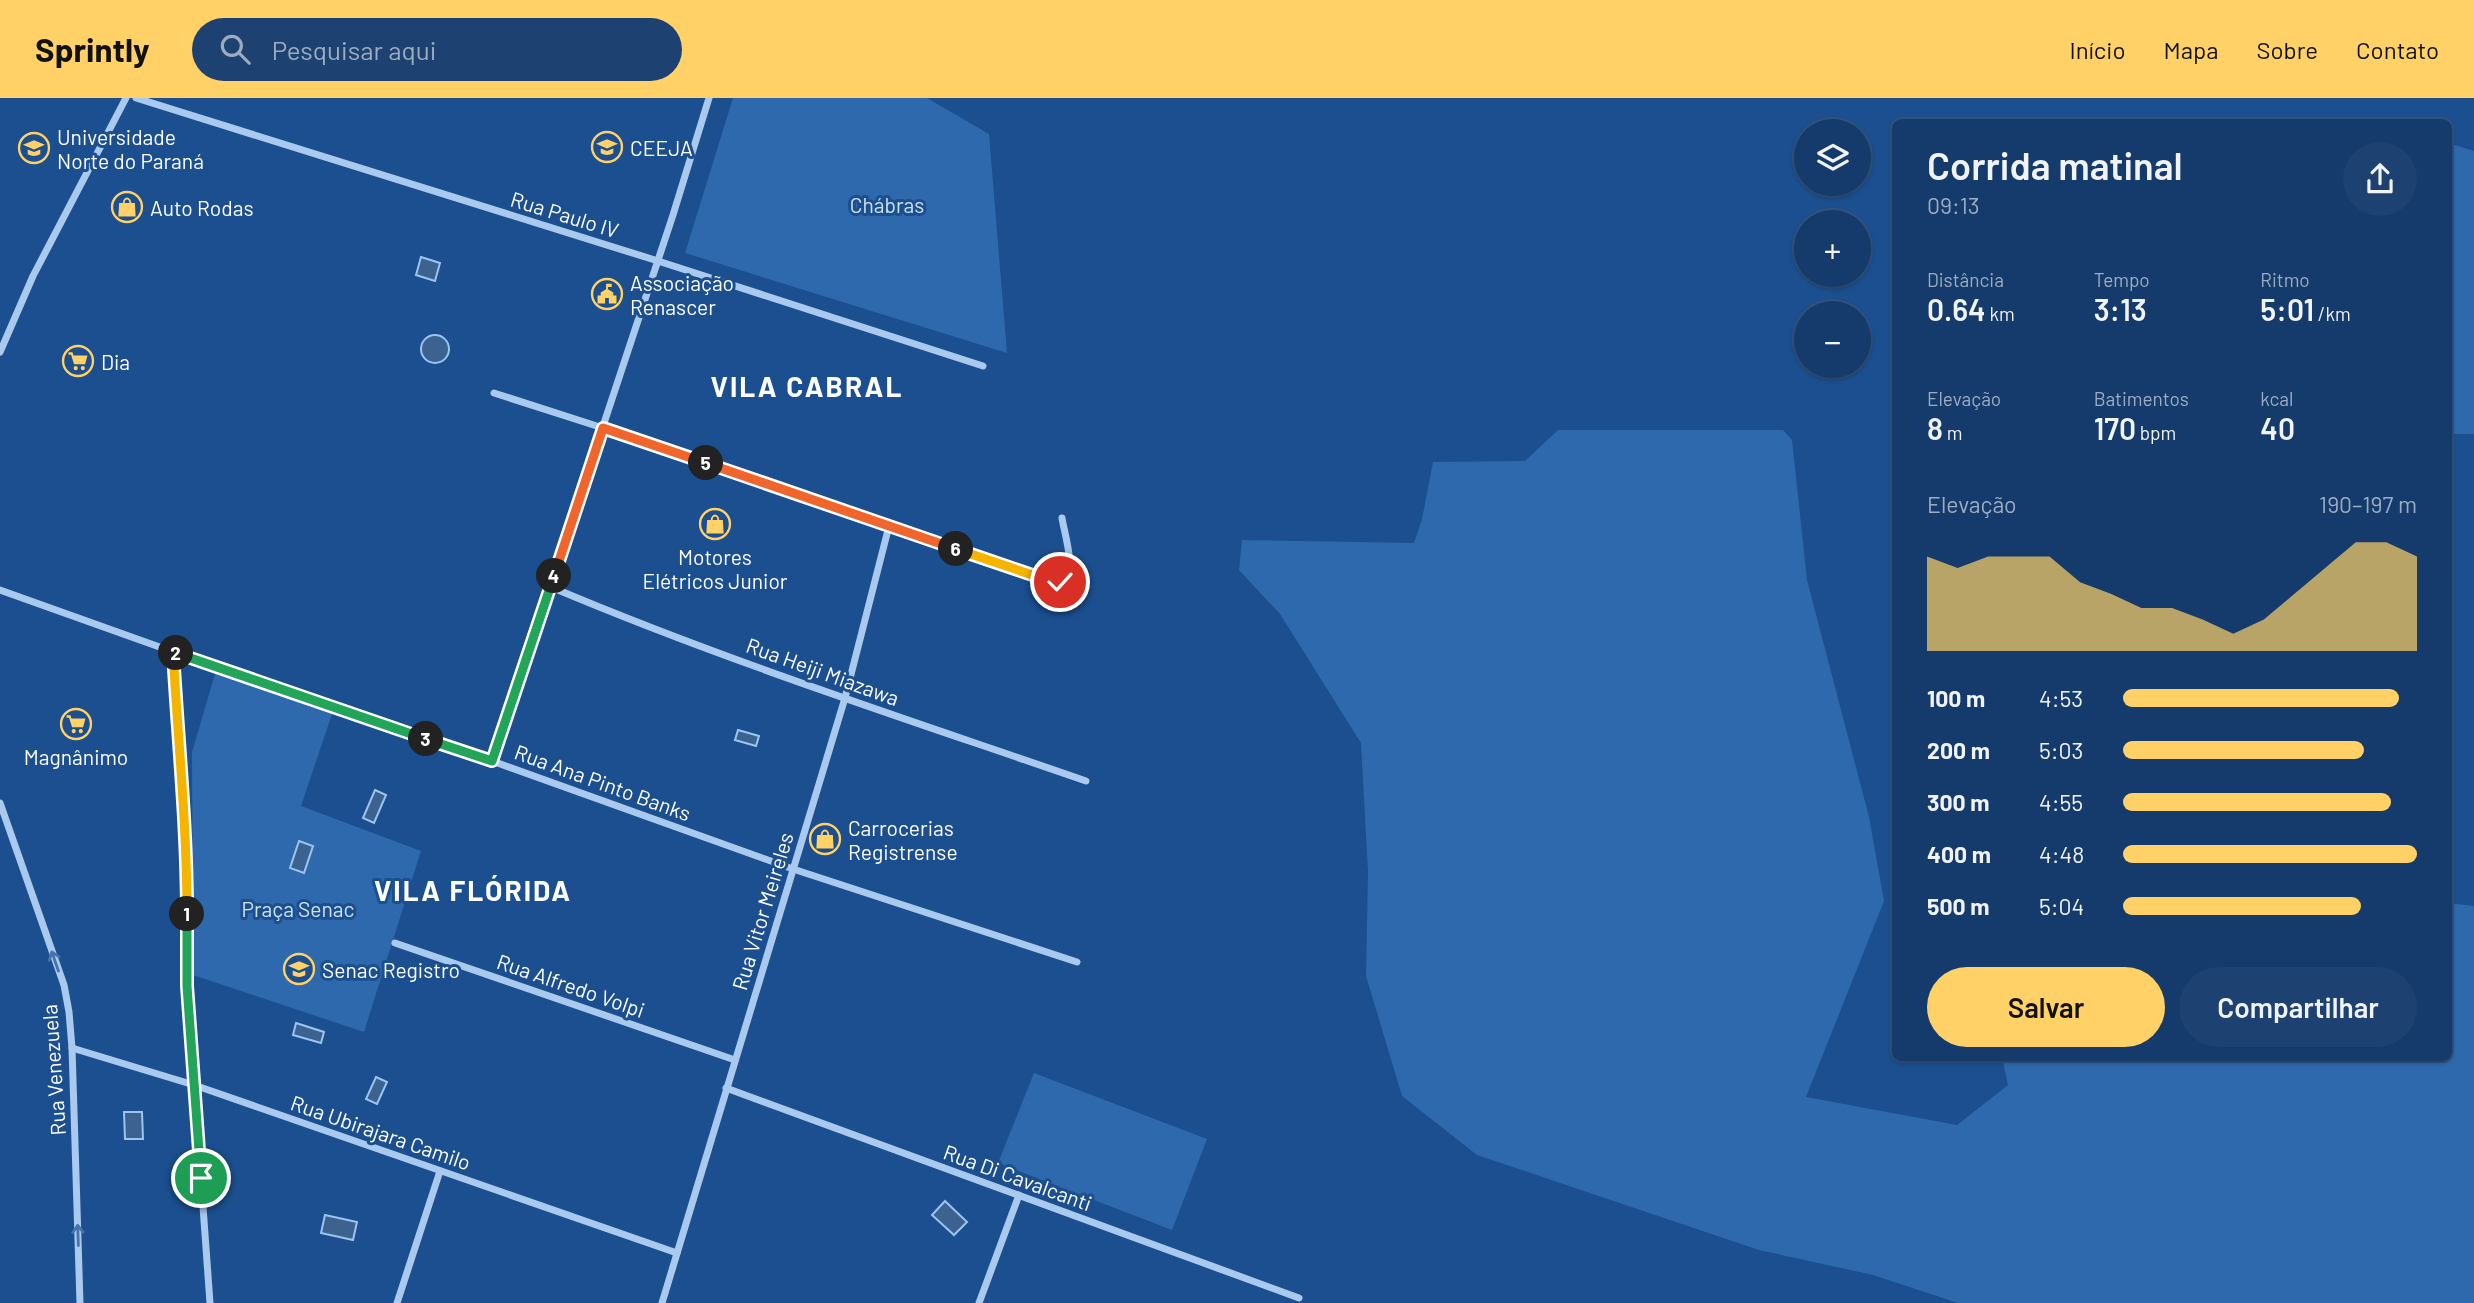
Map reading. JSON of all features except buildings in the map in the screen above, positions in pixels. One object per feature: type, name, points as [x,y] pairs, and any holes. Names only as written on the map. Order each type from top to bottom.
[{"type":"street","points":[[0,352],[33,276],[126,98]]},
{"type":"street","name":"Rua Paulo IV","points":[[136,98],[984,366]]},
{"type":"street","points":[[492,761],[658,261],[709,98]]},
{"type":"street","points":[[494,393],[1047,580],[1060,582],[1070,569],[1062,518]]},
{"type":"street","name":"Rua Vitor Meireles","points":[[662,1303],[845,698],[889,526]]},
{"type":"street","name":"Rua Heiji Miazawa","points":[[551,587],[609,612],[845,698],[1086,781]]},
{"type":"street","name":"Rua Ana Pinto Banks","points":[[0,590],[793,869],[1077,962]]},
{"type":"street","points":[[173,652],[180,781],[187,840],[187,986],[209,1303]]},
{"type":"street","name":"Rua Venezuela","points":[[0,803],[64,985],[69,1012],[80,1303]]},
{"type":"street","name":"Rua Alfredo Volpi","points":[[395,943],[735,1060]]},
{"type":"street","name":"Rua Ubirajara Camilo","points":[[72,1048],[194,1085],[677,1253]]},
{"type":"street","name":"Rua Di Cavalcanti","points":[[726,1088],[1299,1297]]},
{"type":"street","points":[[397,1303],[440,1171]]},
{"type":"street","points":[[979,1303],[1019,1195]]},
{"type":"green space","name":"Chábras","points":[[733,98],[927,98],[989,134],[1007,353],[685,253]]},
{"type":"green space","points":[[2452,144],[2474,151],[2474,434],[2452,434]]},
{"type":"green space","points":[[1558,430],[1783,430],[1792,440],[1807,580],[1869,817],[1884,901],[1806,1097],[1957,1125],[2008,1085],[2003,1061],[2452,1061],[2452,903],[2474,906],[2474,1303],[1958,1303],[1873,1275],[1759,1250],[1477,1155],[1402,1096],[1366,976],[1368,872],[1361,743],[1280,614],[1239,570],[1242,540],[1414,543],[1422,519],[1433,462],[1525,461]]},
{"type":"green space","name":"Praça Senac","points":[[215,674],[332,714],[301,806],[421,851],[364,1032],[193,975],[192,752]]},
{"type":"green space","points":[[1034,1073],[1207,1139],[1172,1230],[998,1163]]},
{"type":"shaded area","points":[[421,257],[440,263],[435,281],[416,275]]},
{"type":"shaded area","points":[[435,335],[445,339],[449,349],[445,359],[435,363],[425,359],[421,349],[425,339]]},
{"type":"shaded area","points":[[738,730],[759,736],[756,746],[735,740]]},
{"type":"shaded area","points":[[375,790],[386,795],[374,823],[363,818]]},
{"type":"shaded area","points":[[299,841],[313,846],[304,873],[290,868]]},
{"type":"shaded area","points":[[296,1023],[324,1032],[321,1043],[293,1035]]},
{"type":"shaded area","points":[[376,1077],[387,1082],[377,1104],[366,1099]]},
{"type":"shaded area","points":[[124,1112],[142,1112],[143,1139],[125,1139]]},
{"type":"shaded area","points":[[945,1201],[967,1222],[954,1235],[932,1215]]},
{"type":"shaded area","points":[[325,1215],[357,1222],[353,1240],[321,1233]]},
{"type":"place","name":"CEEJA","points":[[607,147]]},
{"type":"place","name":"Universidade Norte do Paraná","points":[[34,148]]},
{"type":"place","name":"Auto Rodas","points":[[127,207]]},
{"type":"place","name":"Associação Renascer","points":[[607,294]]},
{"type":"place","name":"Dia","points":[[78,361]]},
{"type":"place","name":"Motores Elétricos Junior","points":[[715,524]]},
{"type":"place","name":"Magnânimo","points":[[76,724]]},
{"type":"place","name":"Carrocerias Registrense","points":[[825,839]]},
{"type":"place","name":"Senac Registro","points":[[299,969]]},
{"type":"district","name":"VILA CABRAL","points":[[807,386]]},
{"type":"district","name":"VILA FLÓRIDA","points":[[473,890]]},
{"type":"route","points":[[201,1178],[187,986],[187,840],[180,781],[173,652],[492,761],[603,428],[1047,580],[1060,582]]}]
